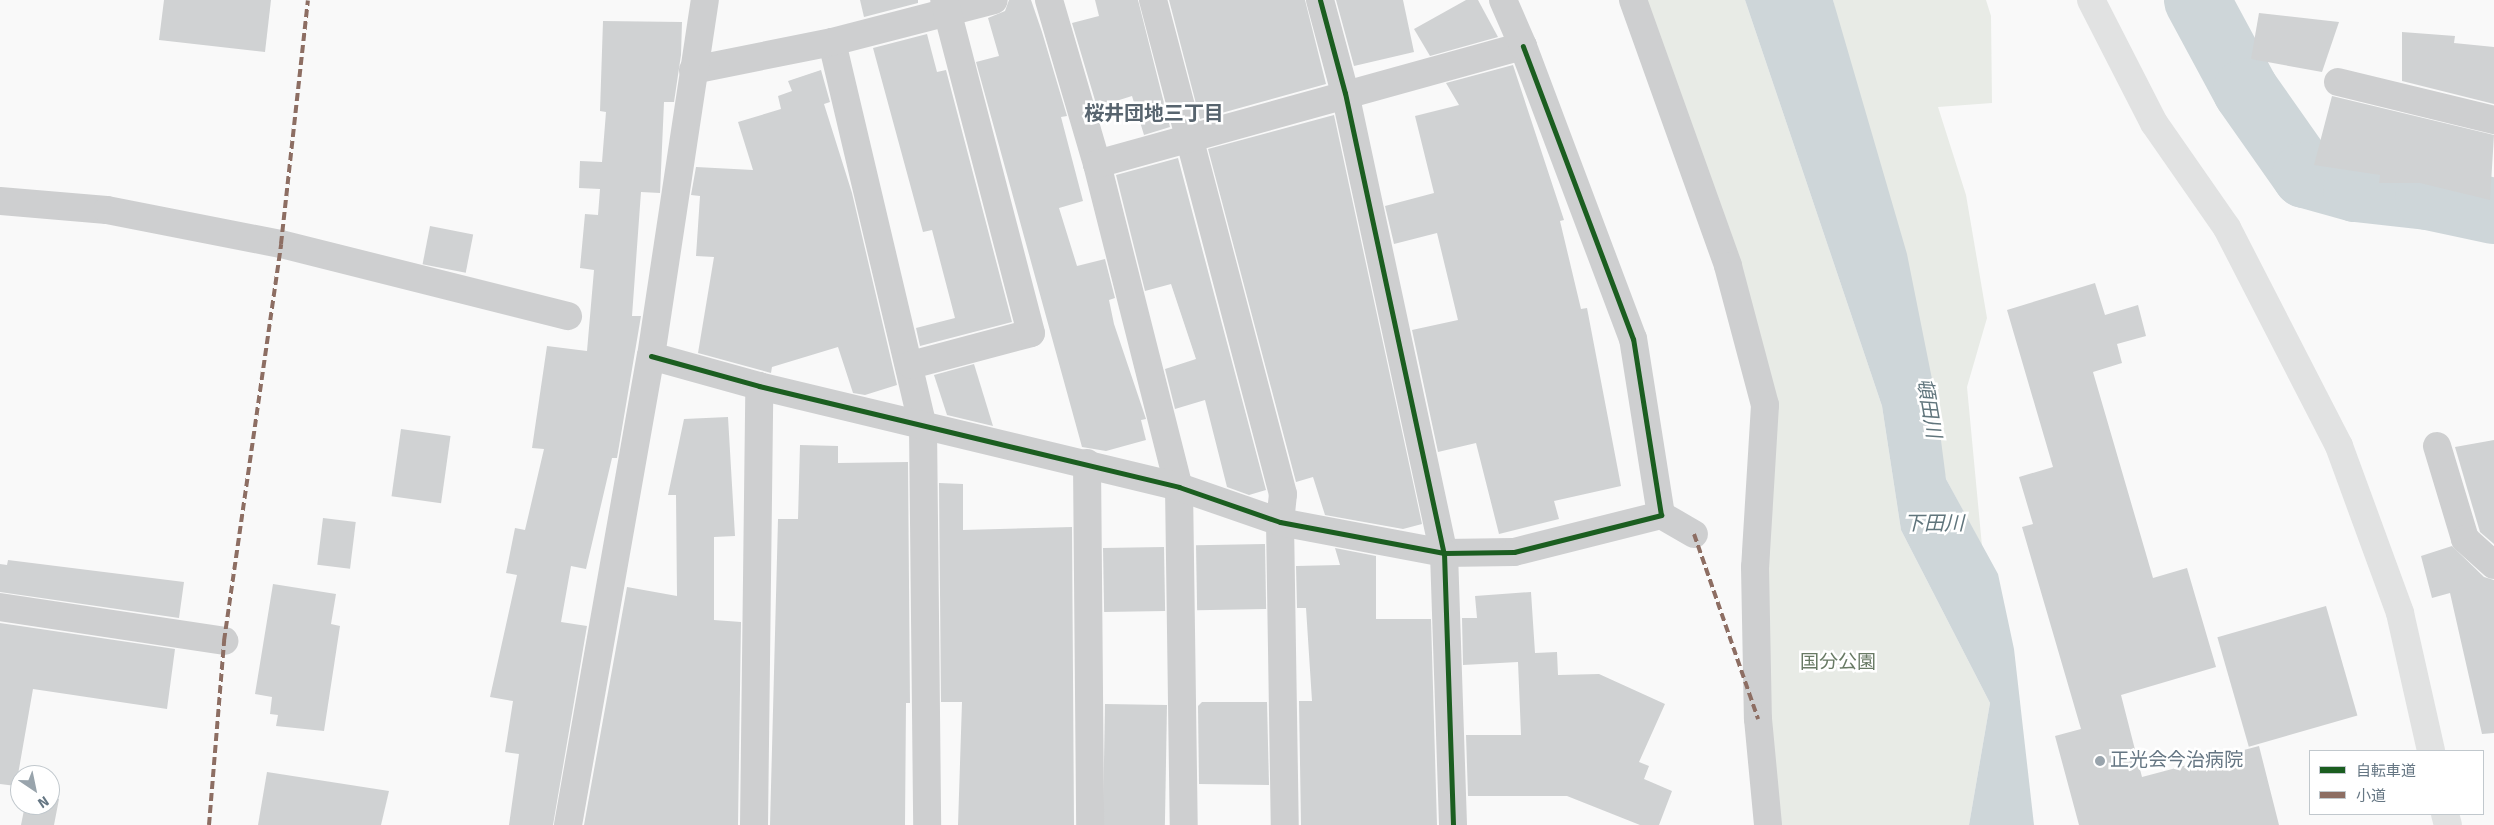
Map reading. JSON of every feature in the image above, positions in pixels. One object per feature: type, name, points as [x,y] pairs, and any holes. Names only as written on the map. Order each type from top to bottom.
[{"type":"street","points":[[568,825],[651,356],[705,0]]},
{"type":"street","points":[[693,70],[832,42],[945,5],[994,0]]},
{"type":"street","points":[[1049,0],[1097,164],[1179,487],[1184,825]]},
{"type":"street","points":[[1153,0],[1187,139],[1283,494],[1280,522],[1285,825]]},
{"type":"street","points":[[1320,0],[1345,94],[1444,553],[1453,825]]},
{"type":"street","points":[[1503,0],[1523,46],[1633,338],[1661,515]]},
{"type":"street","points":[[1633,0],[1728,266],[1765,405],[1755,567],[1758,719],[1768,825]]},
{"type":"street","points":[[2091,0],[2154,123],[2227,228],[2338,446],[2400,613],[2431,750]]},
{"type":"street","points":[[911,365],[1032,333],[945,5]]},
{"type":"street","points":[[832,42],[911,365],[923,426],[927,825]]},
{"type":"street","points":[[1097,164],[1523,46]]},
{"type":"street","points":[[2338,82],[2494,120]]},
{"type":"street","points":[[0,201],[106,210],[281,244],[568,316]]},
{"type":"street","points":[[651,356],[759,386],[1087,463],[1179,487],[1280,522],[1444,553],[1514,552],[1661,515],[1694,534]]},
{"type":"street","points":[[754,825],[759,386]]},
{"type":"street","points":[[2437,446],[2465,539],[2494,565]]},
{"type":"street","points":[[1087,463],[1090,825]]},
{"type":"street","points":[[0,607],[224,641]]},
{"type":"green space","name":"国分公園","points":[[1643,0],[1745,0],[1882,406],[1901,530],[1990,703],[1969,825],[1777,825],[1768,714],[1766,558],[1776,416]]},
{"type":"green space","points":[[1833,0],[1986,0],[1991,16],[1992,103],[1938,107],[1966,195],[1987,318],[1967,387],[1982,546],[1946,479]]},
{"type":"water","points":[[1745,0],[1833,0],[1907,254],[1935,394],[1946,479],[1998,574],[2014,649],[2034,825],[1969,825],[1990,703],[1901,530],[1882,406]]},
{"type":"building","points":[[164,0],[271,0],[265,52],[159,40]]},
{"type":"building","points":[[860,0],[918,0],[918,3],[864,17]]},
{"type":"building","points":[[1009,0],[1031,0],[1042,32],[1067,116],[1061,117],[1083,201],[1059,208],[1077,266],[1105,259],[1115,298],[1109,300],[1114,324],[1146,419],[1141,420],[1146,440],[1106,451],[1082,447],[976,62],[999,56],[988,18],[1005,11]]},
{"type":"building","points":[[1095,0],[1138,0],[1170,127],[1144,135],[1132,96],[1097,107],[1072,23],[1099,16]]},
{"type":"building","points":[[1169,0],[1305,0],[1326,84],[1200,119]]},
{"type":"building","points":[[1336,0],[1403,0],[1414,52],[1354,66]]},
{"type":"building","points":[[1466,0],[1478,0],[1498,37],[1430,56],[1414,29]]},
{"type":"building","points":[[2259,13],[2339,22],[2322,72],[2251,59]]},
{"type":"building","points":[[603,21],[682,22],[681,55],[674,102],[664,102],[660,193],[641,192],[632,316],[641,316],[617,458],[612,458],[586,569],[571,566],[561,622],[587,626],[553,825],[509,825],[519,754],[505,752],[513,701],[490,697],[517,575],[506,573],[515,528],[525,530],[544,449],[532,448],[547,346],[587,351],[594,270],[580,268],[585,214],[598,215],[600,189],[579,188],[580,161],[602,162],[606,112],[600,111]]},
{"type":"building","points":[[2402,32],[2455,36],[2454,43],[2494,47],[2494,104],[2402,81]]},
{"type":"building","points":[[927,34],[937,72],[946,70],[1012,322],[920,346],[916,328],[955,318],[932,230],[923,232],[873,48]]},
{"type":"building","points":[[1513,65],[1564,220],[1560,221],[1581,309],[1587,308],[1621,486],[1554,501],[1559,519],[1499,534],[1476,443],[1438,452],[1412,330],[1458,320],[1437,233],[1394,244],[1385,206],[1434,193],[1415,116],[1459,105],[1446,83]]},
{"type":"building","points":[[821,70],[830,102],[824,104],[852,193],[897,385],[865,395],[853,393],[838,347],[772,367],[771,373],[698,353],[714,257],[696,256],[700,196],[691,195],[696,167],[753,170],[738,122],[781,109],[778,96],[792,91],[788,81]]},
{"type":"building","points":[[2332,96],[2494,135],[2490,200],[2420,183],[2379,183],[2380,175],[2314,165]]},
{"type":"building","points":[[1334,115],[1422,524],[1403,529],[1325,515],[1313,477],[1296,482],[1208,149]]},
{"type":"building","points":[[1178,158],[1266,490],[1249,495],[1227,487],[1205,400],[1175,409],[1165,369],[1196,359],[1171,284],[1145,291],[1116,175]]},
{"type":"building","points":[[430,226],[473,234],[466,273],[423,264]]},
{"type":"building","points":[[2095,283],[2105,315],[2138,305],[2146,336],[2117,344],[2122,363],[2093,372],[2153,578],[2187,568],[2216,667],[2121,695],[2142,777],[2259,746],[2279,825],[2079,825],[2055,736],[2081,729],[2022,527],[2033,524],[2019,477],[2053,467],[2007,310]]},
{"type":"building","points":[[974,364],[993,426],[947,415],[934,375]]},
{"type":"building","points":[[728,417],[735,536],[714,537],[714,620],[741,622],[738,825],[584,825],[627,587],[677,596],[676,495],[668,495],[684,419]]},
{"type":"building","points":[[401,429],[451,436],[441,503],[392,496]]},
{"type":"building","points":[[2494,440],[2494,544],[2480,532],[2455,447]]},
{"type":"building","points":[[800,445],[838,446],[838,463],[908,462],[910,703],[906,703],[905,825],[770,825],[778,519],[798,519]]},
{"type":"building","points":[[939,483],[963,484],[963,530],[1072,527],[1074,825],[958,825],[962,702],[941,702]]},
{"type":"building","points":[[323,518],[356,522],[350,569],[317,565]]},
{"type":"building","points":[[1265,544],[1266,609],[1197,610],[1196,545]]},
{"type":"building","points":[[2452,546],[2484,577],[2494,580],[2494,733],[2482,734],[2450,593],[2432,598],[2421,556]]},
{"type":"building","points":[[1164,547],[1165,611],[1104,612],[1103,548]]},
{"type":"building","points":[[1335,548],[1376,556],[1376,619],[1431,619],[1437,825],[1301,825],[1299,701],[1312,701],[1306,608],[1297,608],[1296,566],[1340,565]]},
{"type":"building","points":[[8,560],[184,582],[179,618],[0,592],[0,564],[7,565]]},
{"type":"building","points":[[273,584],[336,594],[331,624],[340,626],[324,731],[276,726],[278,715],[270,714],[272,697],[255,694]]},
{"type":"building","points":[[1531,592],[1535,653],[1557,652],[1558,675],[1599,674],[1665,704],[1639,762],[1649,766],[1644,779],[1672,791],[1659,825],[1640,825],[1567,796],[1468,796],[1466,735],[1521,735],[1518,662],[1463,665],[1462,618],[1477,618],[1475,596]]},
{"type":"building","points":[[2326,606],[2357,716],[2249,747],[2217,637]]},
{"type":"building","points":[[0,623],[175,649],[167,709],[33,689],[20,765],[10,765],[10,785],[0,784]]},
{"type":"building","points":[[1202,702],[1267,702],[1269,785],[1199,784],[1198,706]]},
{"type":"building","points":[[1105,704],[1167,705],[1165,825],[1103,825]]},
{"type":"building","points":[[267,772],[389,791],[381,825],[258,825]]},
{"type":"building","points":[[23,815],[56,815],[54,825],[21,825]]},
{"type":"waterway","points":[[2197,0],[2246,91],[2305,175],[2356,189],[2428,197],[2494,211]]},
{"type":"marked path","points":[[209,825],[224,641],[281,244],[308,0]]},
{"type":"marked path","points":[[1694,534],[1758,719]]},
{"type":"cycle path","points":[[1320,0],[1345,93],[1444,553],[1514,552],[1661,515],[1633,339],[1523,46]]},
{"type":"cycle path","points":[[651,356],[759,386],[1179,487],[1280,522],[1444,553],[1453,825]]},
{"type":"place","name":"正光会今治病院","points":[[2100,761]]},
{"type":"district","name":"桜井団地三丁目","points":[[1154,113]]},
{"type":"water label","name":"頓田川","points":[[1929,408]]},
{"type":"water label","name":"下田川","points":[[1934,523]]}]
